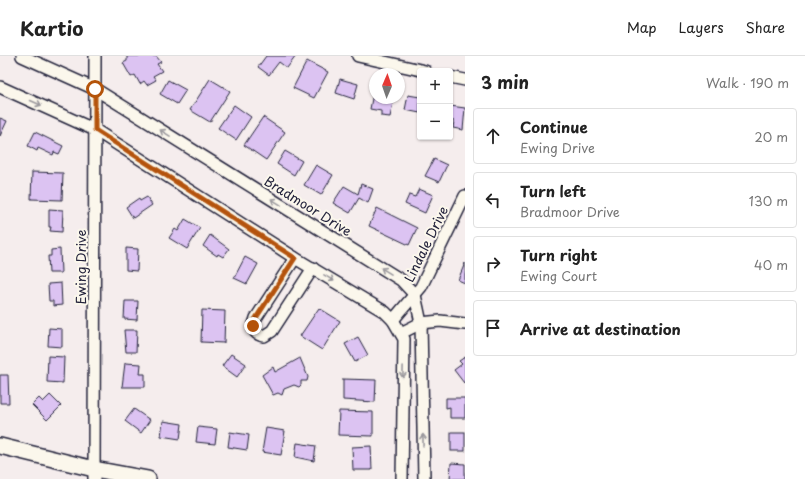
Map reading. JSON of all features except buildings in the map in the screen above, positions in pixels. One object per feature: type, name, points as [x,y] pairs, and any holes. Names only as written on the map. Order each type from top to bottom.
[{"type":"street","name":"Bradmoor Drive","points":[[22,56],[95,89],[401,280],[415,296],[421,323],[424,479]]},
{"type":"street","name":"Ewing Drive","points":[[94,474],[95,56]]},
{"type":"street","points":[[358,56],[417,69]]},
{"type":"street","points":[[453,77],[465,80]]},
{"type":"street","points":[[0,87],[95,130],[295,258],[385,312],[393,320],[404,339],[402,479]]},
{"type":"street","name":"Lindale Drive","points":[[393,320],[422,287],[465,196]]},
{"type":"street","points":[[295,258],[256,318],[253,326],[258,335],[264,336],[272,331],[313,268]]},
{"type":"street","points":[[401,333],[421,323],[440,321],[465,324]]},
{"type":"street","points":[[0,446],[94,474],[148,479]]},
{"type":"route","points":[[95,89],[95,130],[295,258],[256,318],[253,326]]}]
